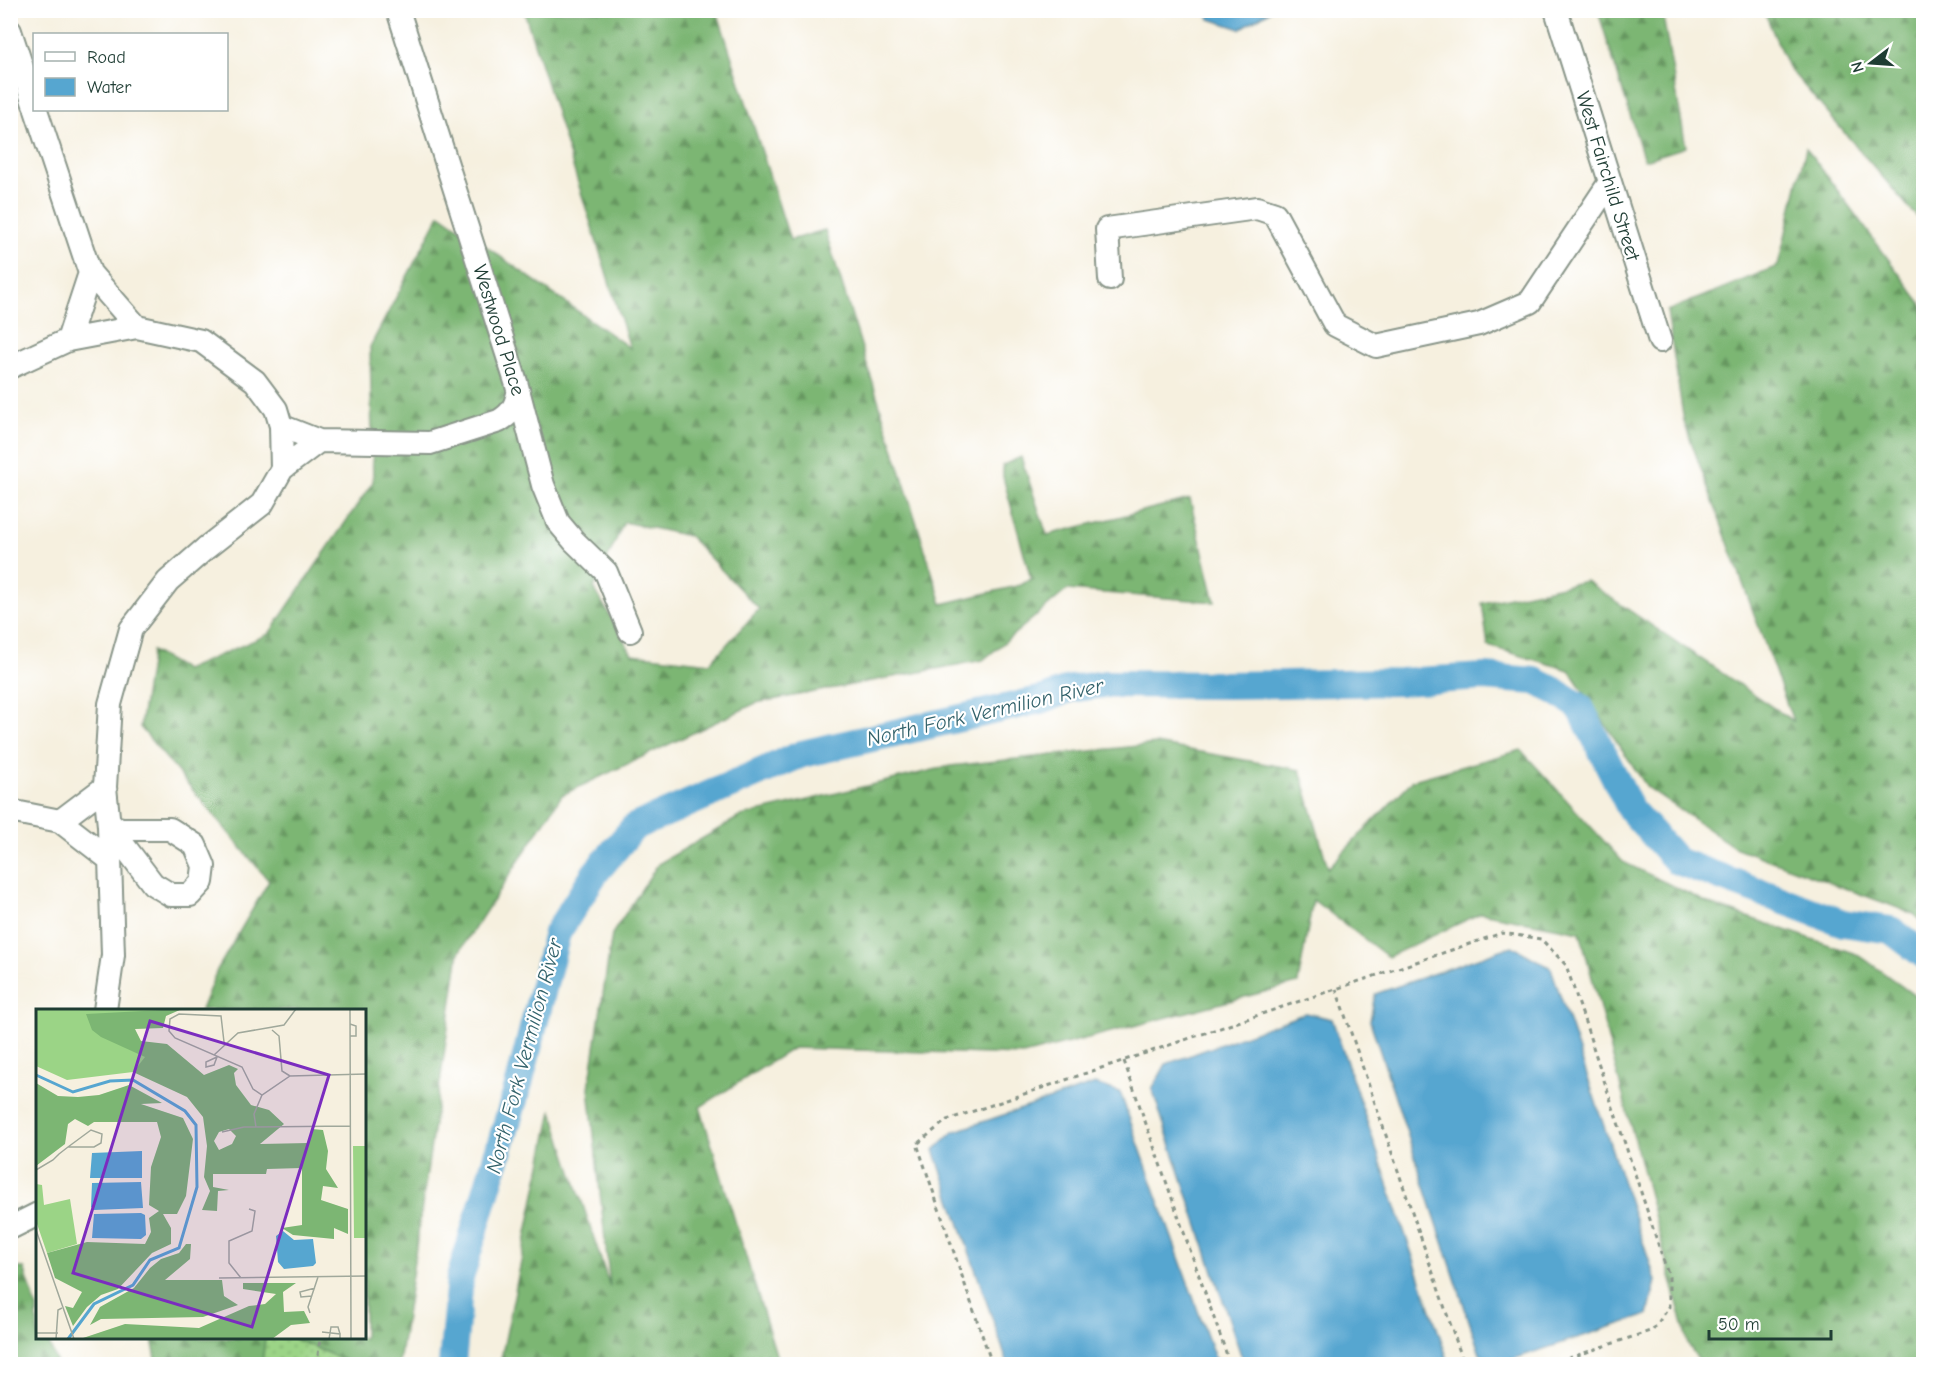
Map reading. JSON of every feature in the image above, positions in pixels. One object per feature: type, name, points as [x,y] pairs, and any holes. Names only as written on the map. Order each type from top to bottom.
[{"type":"street","name":"Westwood Place","points":[[398,10],[516,382],[543,485],[558,522],[606,572],[630,631]]},
{"type":"street","name":"West Fairchild Street","points":[[1556,10],[1660,341]]},
{"type":"street","points":[[10,32],[33,101]]},
{"type":"street","points":[[36,111],[90,273],[137,327]]},
{"type":"street","points":[[1110,279],[1107,230],[1257,208],[1275,214],[1335,325],[1376,346],[1479,324],[1530,302],[1610,182]]},
{"type":"street","points":[[68,340],[90,273]]},
{"type":"street","points":[[10,367],[68,340],[137,327],[201,341],[255,381],[276,409],[281,426],[282,469]]},
{"type":"street","points":[[281,426],[319,441],[430,443],[499,421],[515,406],[518,394]]},
{"type":"street","points":[[105,1009],[113,955],[109,826],[105,787],[110,704],[131,629],[168,581],[262,504],[282,469],[319,441]]},
{"type":"street","points":[[60,821],[105,787]]},
{"type":"street","points":[[10,811],[60,821],[109,860]]},
{"type":"street","points":[[10,1228],[36,1215]]},
{"type":"path","points":[[992,1365],[917,1144],[947,1120],[1502,933],[1541,939],[1566,965],[1669,1277],[1669,1307],[1653,1330],[1551,1365]]},
{"type":"path","points":[[1336,989],[1464,1365]]},
{"type":"path","points":[[1124,1061],[1230,1365]]},
{"type":"path","points":[[316,1365],[320,1339]]},
{"type":"green space","points":[[524,11],[717,11],[790,240],[825,230],[942,604],[1021,585],[1031,579],[1003,477],[1003,465],[1021,457],[1047,535],[1190,499],[1215,602],[1067,590],[983,660],[756,703],[562,795],[459,952],[399,1364],[353,1364],[295,1339],[366,1339],[366,1009],[201,1009],[217,970],[269,881],[140,727],[152,651],[185,670],[269,634],[373,482],[370,347],[440,214],[630,348]],"holes":[[[624,522],[689,536],[759,609],[710,663],[632,654],[594,588]]]},
{"type":"green space","points":[[1598,11],[1662,11],[1686,147],[1644,160]]},
{"type":"green space","points":[[1764,11],[1923,11],[1923,224],[1788,67]]},
{"type":"green space","points":[[1806,148],[1923,306],[1923,924],[1914,914],[1734,847],[1647,787],[1569,670],[1488,646],[1482,603],[1586,581],[1793,721],[1684,422],[1667,311],[1778,266]]},
{"type":"green space","points":[[1156,744],[1300,770],[1328,868],[1413,780],[1521,750],[1623,862],[1712,905],[1859,955],[1923,1002],[1923,1364],[1701,1364],[1688,1344],[1580,932],[1481,913],[1388,957],[1313,900],[1298,983],[1023,1055],[793,1048],[700,1107],[779,1364],[500,1364],[552,1111],[610,1287],[589,1088],[612,934],[658,864],[741,816],[950,766]]},
{"type":"green space","points":[[10,1268],[24,1268],[36,1305],[36,1339],[47,1339],[57,1364],[11,1364]]},
{"type":"green space","points":[[152,1339],[265,1339],[262,1364],[157,1364]]},
{"type":"green space","points":[[264,1339],[295,1339],[353,1364],[258,1364]]},
{"type":"water","points":[[1204,11],[1270,11],[1240,29],[1210,19]]},
{"type":"water","points":[[1512,946],[1551,968],[1656,1281],[1648,1315],[1498,1364],[1480,1354],[1370,1021],[1375,994]]},
{"type":"water","points":[[1306,1013],[1332,1019],[1448,1360],[1445,1364],[1244,1364],[1152,1089],[1166,1064]]},
{"type":"water","points":[[1095,1084],[1120,1092],[1217,1364],[1008,1364],[934,1150],[953,1132]]},
{"type":"waterway","name":"North Fork Vermilion River","points":[[452,1364],[460,1278],[520,1080],[557,933],[595,873],[634,827],[802,754],[1044,699],[1070,689],[1105,684],[1224,685],[1400,682],[1484,677],[1535,681],[1580,707],[1631,810],[1677,861],[1843,923],[1891,930],[1924,955]]}]
